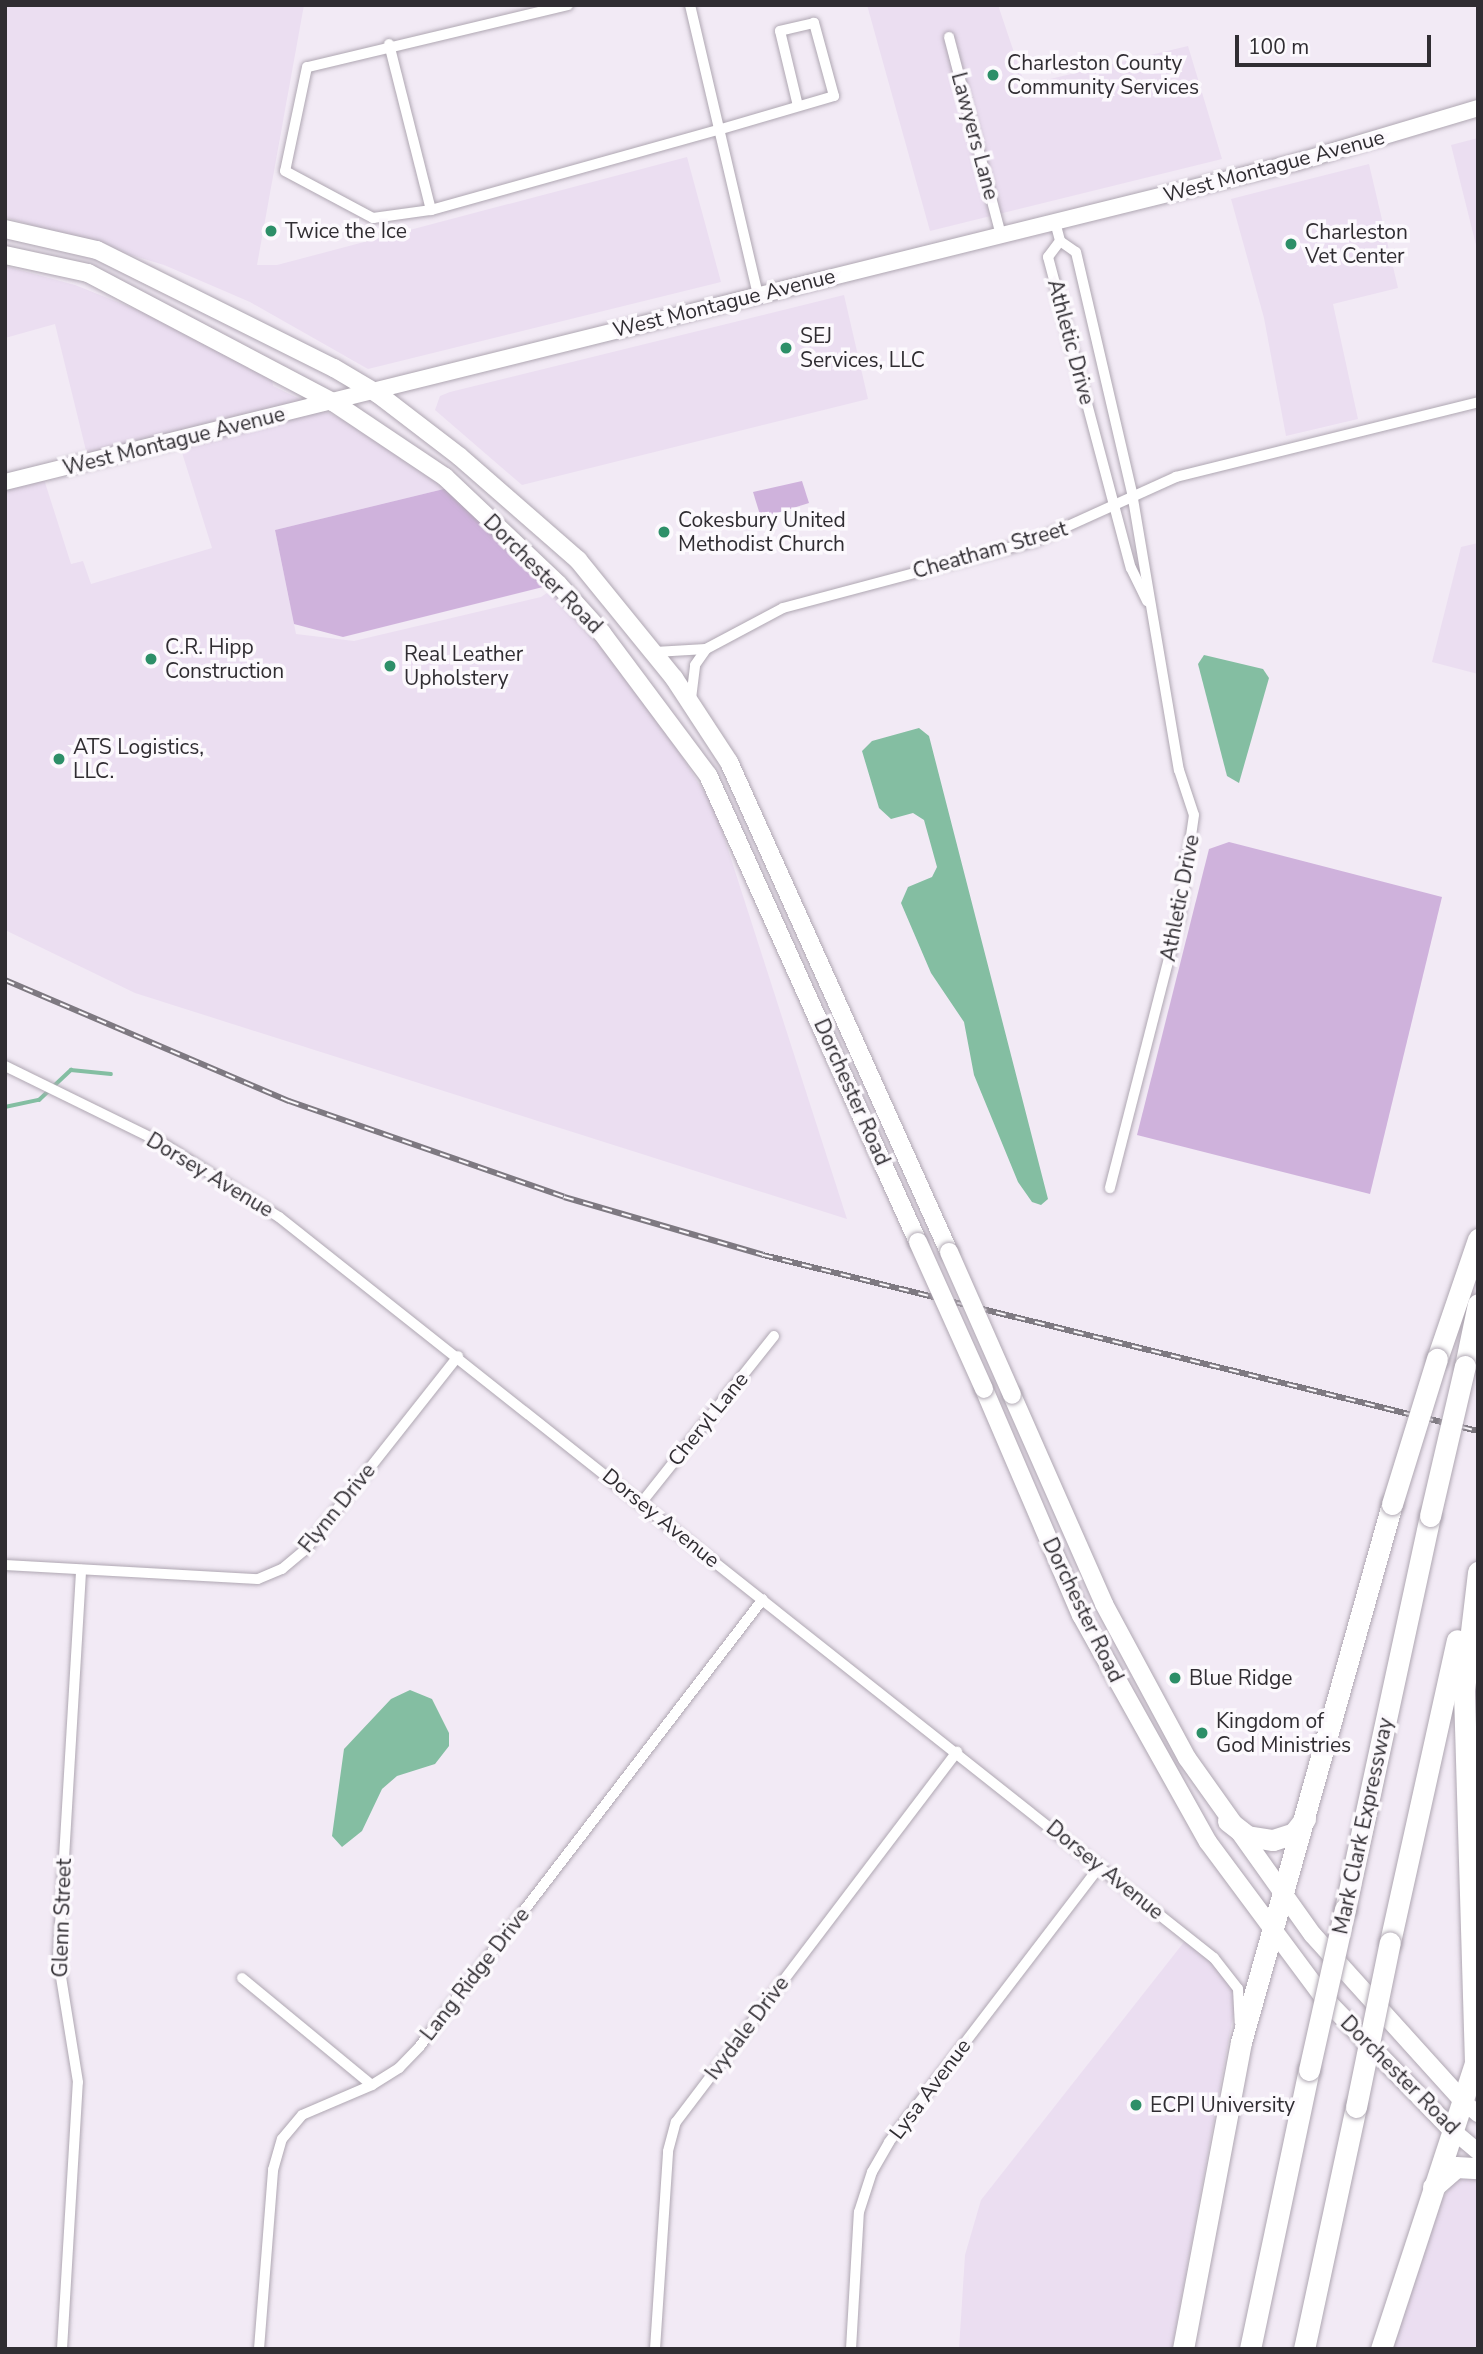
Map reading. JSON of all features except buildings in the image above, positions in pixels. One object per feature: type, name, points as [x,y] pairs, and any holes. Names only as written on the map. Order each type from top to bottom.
[{"type":"highway","points":[[1183,2349],[1241,2042],[1392,1504],[1437,1359],[1478,1240]]},
{"type":"highway","name":"Mark Clark Expressway","points":[[1250,2349],[1478,1304]]},
{"type":"highway","points":[[1304,2349],[1390,1942],[1478,1554]]},
{"type":"highway","points":[[1381,2349],[1429,2191],[1451,2129],[1470,2108],[1477,2066],[1464,1690],[1478,1572]]},
{"type":"highway","points":[[1228,1821],[1247,1836],[1273,1840],[1294,1833],[1306,1818]]},
{"type":"highway","points":[[1429,2191],[1456,2167],[1478,2168]]},
{"type":"main road","name":"West Montague Avenue","points":[[5,482],[333,402],[378,394],[1442,122],[1478,108]]},
{"type":"main road","name":"West Montague Avenue","points":[[1442,122],[1478,119]]},
{"type":"main road","name":"Dorchester Road","points":[[5,229],[97,250],[378,394],[556,537],[655,652],[729,762],[1104,1604],[1187,1758],[1281,1895],[1353,1985],[1470,2108]]},
{"type":"main road","name":"Dorchester Road","points":[[5,254],[88,273],[333,402],[445,477],[558,584],[603,633],[708,775],[984,1390],[1081,1615],[1201,1830],[1272,1931],[1324,1998],[1451,2129],[1478,2152]]},
{"type":"street","points":[[569,5],[388,44],[307,66],[285,171],[373,218],[431,211],[834,96],[814,23],[780,31],[798,106]]},
{"type":"street","points":[[690,5],[758,295]]},
{"type":"street","name":"Lawyers Lane","points":[[949,37],[1002,235]]},
{"type":"street","points":[[388,44],[431,211]]},
{"type":"street","name":"Athletic Drive","points":[[1055,222],[1060,241],[1076,252],[1102,382],[1132,493],[1149,606],[1180,770],[1194,815],[1179,919],[1110,1188]]},
{"type":"street","name":"Athletic Drive","points":[[1060,241],[1048,257],[1131,568],[1149,606]]},
{"type":"street","name":"Cheatham Street","points":[[655,652],[706,649],[783,608],[1035,541],[1132,493],[1176,477],[1478,402]]},
{"type":"street","points":[[692,704],[695,665],[706,649]]},
{"type":"street","name":"Dorsey Avenue","points":[[5,1066],[162,1143],[238,1188],[458,1356],[1214,1958],[1238,1989],[1241,2042]]},
{"type":"street","name":"Cheryl Lane","points":[[642,1502],[774,1336]]},
{"type":"street","name":"Flynn Drive","points":[[5,1565],[258,1579],[282,1569],[305,1550],[458,1356]]},
{"type":"street","name":"Glenn Street","points":[[62,2349],[78,2082],[58,1959],[81,1570]]},
{"type":"street","name":"Lang Ridge Drive","points":[[259,2349],[273,2170],[282,2139],[302,2115],[372,2085],[399,2068],[420,2046],[763,1600]]},
{"type":"street","name":"Ivydale Drive","points":[[655,2349],[668,2151],[676,2122],[957,1752]]},
{"type":"street","name":"Lysa Avenue","points":[[851,2349],[859,2212],[872,2172],[889,2142],[1100,1866]]},
{"type":"street","points":[[242,1979],[372,2085]]},
{"type":"shaded area","points":[[5,5],[304,5],[257,265],[277,265],[687,157],[721,282],[368,369],[250,302],[164,265],[5,217]]},
{"type":"shaded area","points":[[867,5],[998,5],[1025,85],[1188,46],[1222,159],[930,231]]},
{"type":"shaded area","points":[[1478,138],[1478,253],[1451,145]]},
{"type":"shaded area","points":[[1369,164],[1398,288],[1333,304],[1358,419],[1286,436],[1264,318],[1231,199]]},
{"type":"shaded area","points":[[5,266],[75,285],[155,317],[272,377],[273,386],[345,421],[448,488],[275,530],[296,634],[354,641],[541,597],[554,588],[656,716],[715,809],[847,1219],[135,993],[5,930],[5,482],[42,473],[71,564],[83,561],[91,584],[212,548],[178,440],[89,463],[55,324],[5,338]]},
{"type":"shaded area","points":[[844,295],[868,399],[522,485],[435,410],[440,396],[450,392]]},
{"type":"shaded area","points":[[802,481],[809,503],[761,518],[753,492]]},
{"type":"shaded area","points":[[448,488],[551,585],[343,637],[294,624],[275,530]]},
{"type":"shaded area","points":[[1478,543],[1478,674],[1432,662],[1461,547]]},
{"type":"shaded area","points":[[1204,655],[1263,669],[1269,678],[1239,783],[1227,776],[1198,664]]},
{"type":"shaded area","points":[[919,728],[929,736],[1048,1199],[1041,1205],[1032,1202],[1018,1182],[974,1075],[964,1022],[931,973],[901,903],[908,887],[932,877],[937,867],[924,820],[913,813],[891,819],[879,808],[862,751],[872,741]]},
{"type":"shaded area","points":[[1229,842],[1442,897],[1370,1194],[1137,1135],[1209,849]]},
{"type":"shaded area","points":[[410,1690],[432,1699],[449,1733],[449,1746],[435,1764],[397,1776],[382,1789],[362,1831],[342,1847],[332,1836],[344,1749],[391,1699]]},
{"type":"shaded area","name":"ECPI University","points":[[1188,1937],[1238,1989],[1172,2349],[959,2349],[965,2255],[981,2200]]},
{"type":"shaded area","points":[[1478,2173],[1478,2349],[1388,2349],[1441,2200],[1459,2176]]},
{"type":"waterway","points":[[5,1107],[39,1100],[71,1070],[111,1074]]},
{"type":"railway","points":[[5,980],[289,1101],[564,1197],[763,1255],[1478,1431]]},
{"type":"place","name":"Charleston County Community Services","points":[[993,75]]},
{"type":"place","name":"Twice the Ice","points":[[271,231]]},
{"type":"place","name":"Charleston Vet Center","points":[[1291,244]]},
{"type":"place","name":"SEJ Services, LLC","points":[[786,348]]},
{"type":"place","name":"Cokesbury United Methodist Church","points":[[664,532]]},
{"type":"place","name":"C.R. Hipp Construction","points":[[151,659]]},
{"type":"place","name":"Real Leather Upholstery","points":[[390,666]]},
{"type":"place","name":"ATS Logistics, LLC.","points":[[59,759]]},
{"type":"place","name":"Blue Ridge","points":[[1175,1678]]},
{"type":"place","name":"Kingdom of God Ministries","points":[[1202,1733]]},
{"type":"place","name":"ECPI University","points":[[1136,2105]]}]
